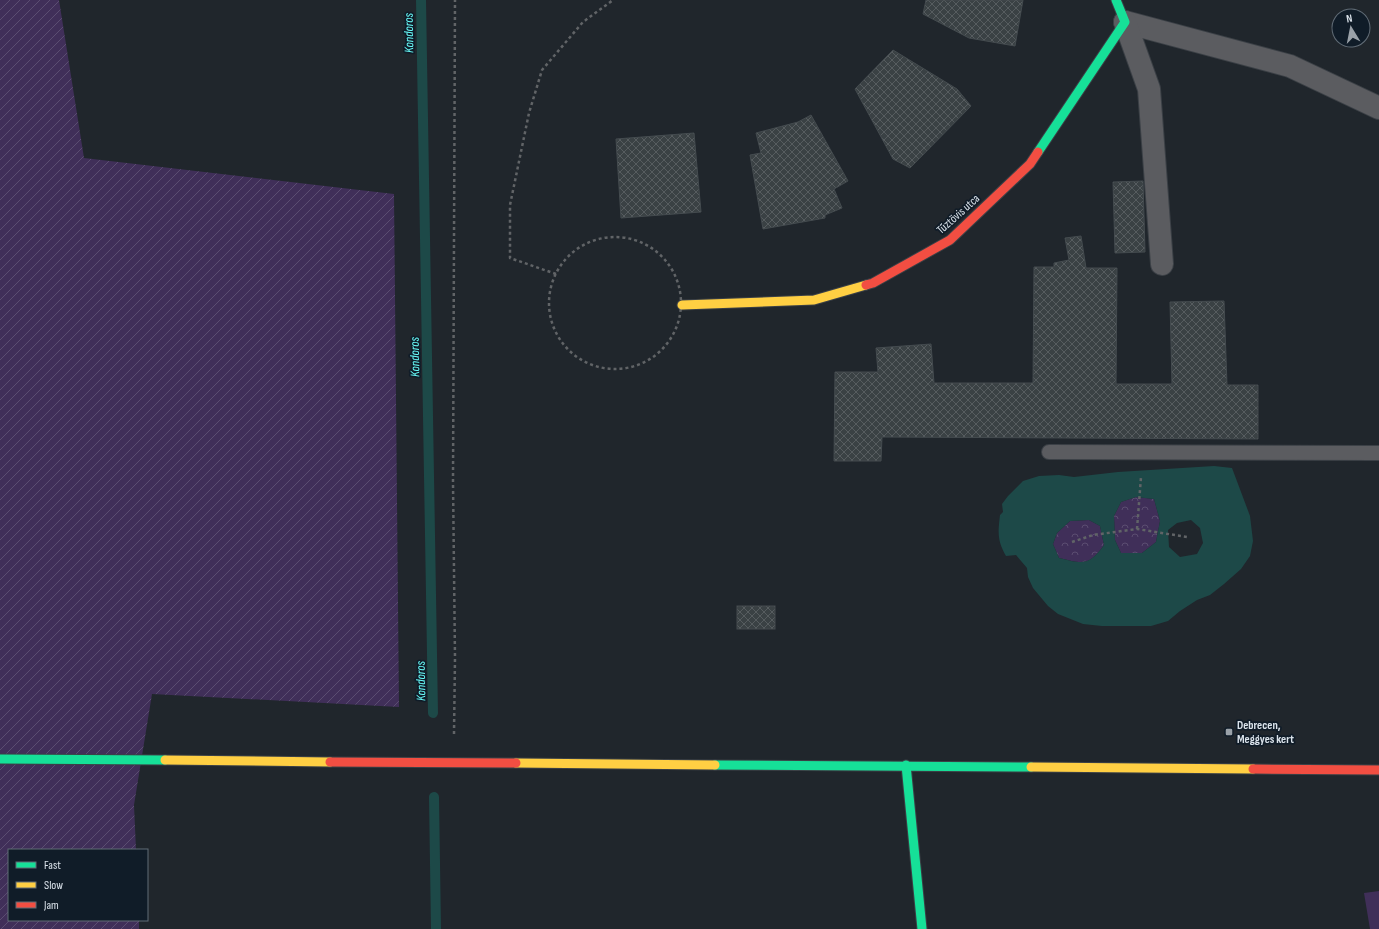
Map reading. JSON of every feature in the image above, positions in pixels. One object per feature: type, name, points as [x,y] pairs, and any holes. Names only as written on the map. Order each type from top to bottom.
[{"type":"main road","points":[[1116,0],[1125,22]]},
{"type":"main road","name":"Tűztövis utca","points":[[682,305],[814,300],[873,283],[950,240],[1030,164],[1125,22]]},
{"type":"main road","points":[[0,758],[1379,770]]},
{"type":"main road","points":[[906,765],[922,929]]},
{"type":"street","points":[[1125,22],[1290,66],[1379,108]]},
{"type":"street","points":[[1125,22],[1148,89],[1162,264]]},
{"type":"lane","points":[[1049,452],[1379,453]]},
{"type":"path","points":[[454,762],[455,658],[453,482],[455,0]]},
{"type":"path","points":[[556,274],[510,258],[510,204],[526,128],[542,70],[583,22],[613,0]]},
{"type":"path","points":[[623,237],[645,244],[669,264],[679,285],[682,305],[678,328],[663,350],[644,364],[629,369],[605,370],[583,362],[572,354],[557,336],[549,315],[550,287],[556,274],[560,266],[576,250],[600,238],[623,237]]},
{"type":"path","points":[[1137,529],[1141,474]]},
{"type":"path","points":[[1072,542],[1093,535],[1137,529],[1187,537]]},
{"type":"green space","points":[[0,0],[59,0],[84,158],[394,194],[399,707],[152,694],[134,805],[136,849],[8,849],[8,921],[139,921],[139,929],[0,929]]},
{"type":"green space","points":[[1136,497],[1154,499],[1160,521],[1156,542],[1142,553],[1121,553],[1115,540],[1114,516],[1121,502]]},
{"type":"green space","points":[[1089,520],[1100,526],[1104,545],[1099,552],[1090,560],[1085,562],[1059,558],[1053,544],[1057,533],[1070,521]]},
{"type":"green space","points":[[1379,891],[1379,929],[1370,929],[1364,893]]},
{"type":"shaded area","points":[[1214,466],[1232,468],[1250,516],[1253,541],[1250,556],[1241,569],[1210,595],[1197,600],[1168,621],[1151,626],[1102,626],[1083,624],[1058,614],[1048,606],[1033,588],[1028,577],[1027,568],[1016,555],[1006,556],[999,536],[1000,515],[1003,512],[1002,504],[1023,481],[1039,476],[1059,475],[1074,477],[1118,472]],"holes":[[[1136,497],[1154,499],[1160,521],[1156,542],[1142,553],[1121,553],[1115,540],[1114,516],[1121,502]],[[1089,520],[1100,526],[1104,545],[1094,557],[1085,562],[1059,558],[1053,544],[1057,533],[1070,521]],[[1191,520],[1200,528],[1203,543],[1197,554],[1180,557],[1169,547],[1168,530],[1177,523]]]},
{"type":"building","points":[[926,0],[1023,0],[1015,46],[969,38],[923,14]]},
{"type":"building","points":[[893,50],[957,89],[971,106],[910,168],[893,159],[855,89]]},
{"type":"building","points":[[811,115],[848,181],[834,189],[842,208],[825,215],[825,218],[763,229],[750,155],[761,153],[756,133],[798,122]]},
{"type":"building","points":[[694,133],[701,212],[621,218],[616,139]]},
{"type":"building","points":[[1143,181],[1145,252],[1115,253],[1113,182]]},
{"type":"building","points":[[1081,236],[1086,268],[1117,268],[1116,384],[1172,384],[1170,302],[1224,301],[1227,385],[1258,385],[1258,439],[882,437],[881,461],[834,461],[835,372],[878,372],[876,348],[931,344],[934,383],[1033,383],[1034,267],[1054,267],[1054,263],[1069,260],[1065,238]]},
{"type":"building","points":[[737,606],[775,606],[775,629],[737,629]]},
{"type":"waterway","name":"Kondoros","points":[[421,0],[433,713]]},
{"type":"waterway","name":"Kondoros","points":[[434,797],[436,929]]},
{"type":"traffic: fast","points":[[1038,152],[1125,22],[1116,0]]},
{"type":"traffic: fast","points":[[0,759],[165,760]]},
{"type":"traffic: fast","points":[[715,765],[1031,767]]},
{"type":"traffic: fast","points":[[906,765],[922,929]]},
{"type":"traffic: slow","points":[[682,305],[814,300],[866,285]]},
{"type":"traffic: slow","points":[[165,760],[330,762]]},
{"type":"traffic: slow","points":[[516,763],[715,765]]},
{"type":"traffic: slow","points":[[1031,767],[1253,769]]},
{"type":"traffic: jam","points":[[866,285],[873,283],[950,240],[1030,164],[1038,152]]},
{"type":"traffic: jam","points":[[330,762],[516,763]]},
{"type":"traffic: jam","points":[[1253,769],[1379,770]]},
{"type":"place","name":"Debrecen, Meggyes kert","points":[[1229,732]]}]
